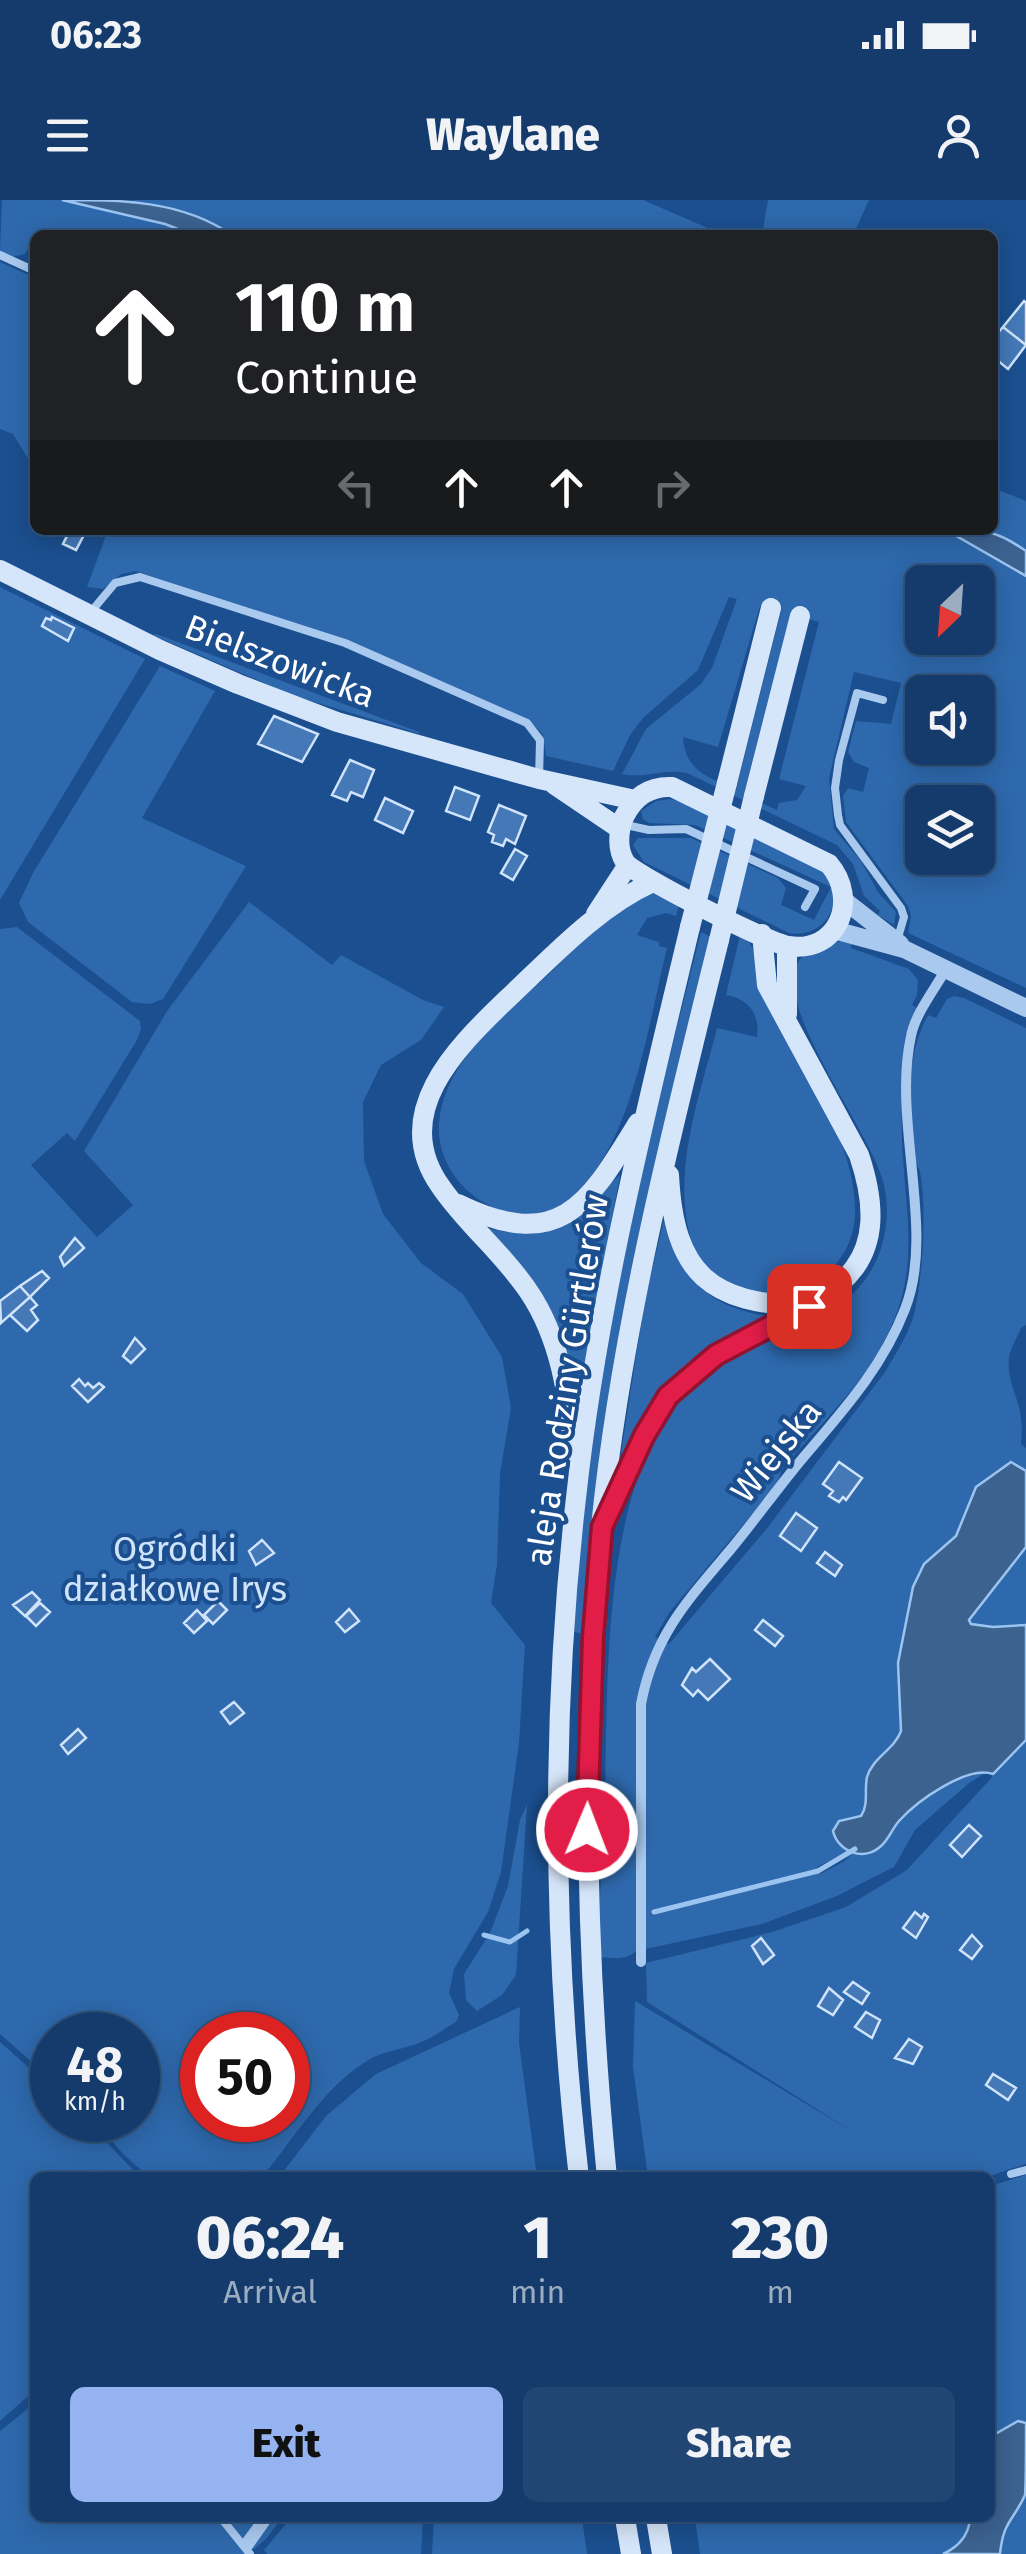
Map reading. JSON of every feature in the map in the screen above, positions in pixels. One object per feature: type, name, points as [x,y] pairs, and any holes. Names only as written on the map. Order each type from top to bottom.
[{"type":"main road","name":"Bielszowicka","points":[[0,570],[238,684],[338,722],[544,780],[634,800]]},
{"type":"main road","name":"aleja Rodziny Gürtlerów","points":[[577,2172],[564,2046],[558,1737],[576,1498],[608,1287],[646,1108],[770,608]]},
{"type":"main road","name":"aleja Rodziny Gürtlerów","points":[[607,2172],[590,1964],[587,1791],[602,1527],[628,1339],[668,1146],[800,616]]},
{"type":"main road","points":[[544,780],[621,826]]},
{"type":"main road","points":[[662,787],[687,792],[823,859],[840,877],[844,914],[834,930],[814,942],[787,946],[653,882],[628,865],[620,848],[621,826],[634,800],[662,787]]},
{"type":"main road","points":[[592,920],[628,865]]},
{"type":"main road","points":[[576,1498],[571,1426],[551,1334],[513,1270],[434,1176],[424,1147],[423,1118],[430,1094],[456,1051],[592,920],[653,882]]},
{"type":"main road","points":[[602,1527],[644,1436],[668,1396],[716,1355],[834,1291],[855,1268],[870,1230],[869,1184],[859,1154],[768,984],[762,934]]},
{"type":"main road","points":[[787,946],[787,1016]]},
{"type":"main road","points":[[453,1202],[510,1222],[535,1224],[562,1218],[596,1190],[646,1108]]},
{"type":"main road","points":[[668,1146],[677,1236],[695,1267],[713,1286],[739,1300],[809,1306]]},
{"type":"main road","points":[[626,2522],[631,2554]]},
{"type":"main road","points":[[657,2522],[662,2554]]},
{"type":"street","points":[[845,901],[900,945],[1026,1008]]},
{"type":"street","points":[[834,930],[900,945]]},
{"type":"street","name":"Wiejska","points":[[641,1962],[641,1704],[647,1671],[678,1611],[856,1397],[886,1353],[900,1321],[909,1298],[914,1256],[915,1214],[907,1113],[911,1034],[946,969]]},
{"type":"lane","points":[[0,256],[30,269]]},
{"type":"lane","points":[[89,614],[110,586],[122,579],[140,577],[344,644],[528,723],[540,740],[544,780]]},
{"type":"lane","points":[[882,700],[857,694],[835,788],[840,825],[901,908],[904,918],[900,945]]},
{"type":"lane","points":[[621,826],[686,829],[815,889],[805,907]]},
{"type":"lane","points":[[1010,2174],[1026,2170]]},
{"type":"lane","points":[[223,2522],[247,2549],[264,2522]]},
{"type":"green space","points":[[2,200],[62,200],[180,230],[30,230],[30,245],[25,254],[11,257],[0,251]]},
{"type":"green space","points":[[131,200],[643,200],[712,230],[223,230],[158,205]]},
{"type":"green space","points":[[768,200],[869,200],[855,230],[763,230]]},
{"type":"green space","points":[[0,262],[30,276],[30,462],[13,434],[0,429]]},
{"type":"green space","points":[[998,490],[1026,501],[1026,551],[998,534]]},
{"type":"green space","points":[[106,535],[955,535],[1026,576],[1026,988],[908,933],[908,906],[846,822],[843,796],[848,788],[863,792],[869,768],[854,762],[848,752],[856,721],[891,724],[901,683],[854,672],[829,778],[834,829],[896,912],[894,925],[878,915],[880,911],[864,896],[853,864],[837,845],[687,773],[622,774],[646,729],[701,684],[712,668],[737,599],[729,597],[698,670],[643,718],[613,771],[546,756],[543,735],[529,720],[357,644],[135,571],[121,574],[103,589],[87,587]],"holes":[[[760,606],[781,611],[736,790],[693,765],[683,737],[718,747]],[[792,614],[819,622],[779,779],[806,786],[797,800],[779,803],[777,810],[746,796]]]},
{"type":"green space","points":[[0,587],[145,659],[0,900]]},
{"type":"green space","points":[[153,635],[420,734],[292,695]]},
{"type":"green space","points":[[160,666],[215,691],[142,818],[246,866],[163,999],[150,1004],[132,1002],[28,922],[19,903],[33,873]]},
{"type":"green space","points":[[670,799],[824,872],[831,883],[834,895],[829,916],[813,930],[789,933],[644,862],[633,845],[638,838],[691,838],[778,878],[786,888],[781,905],[814,920],[831,887],[695,825],[649,823],[643,819],[641,811],[656,801]]},
{"type":"green space","points":[[656,892],[680,901],[676,916],[666,913],[647,918],[637,935],[667,948],[637,1075],[615,1137],[581,1189],[559,1206],[534,1214],[509,1212],[485,1203],[465,1188],[449,1167],[440,1143],[440,1115],[455,1073],[499,1019],[598,925],[626,904]]},
{"type":"green space","name":"Ogródki działkowe Irys","points":[[249,902],[332,965],[341,955],[423,1000],[444,1007],[421,1040],[381,1065],[363,1102],[364,1161],[383,1214],[421,1263],[463,1294],[502,1357],[511,1408],[500,1474],[497,1565],[491,1603],[525,1645],[519,1743],[501,1872],[488,1912],[454,1969],[449,1993],[459,2015],[456,2022],[416,2044],[372,2058],[340,2082],[310,2116],[310,2012],[180,2012],[180,2142],[289,2142],[266,2172],[143,2172],[113,2142],[160,2142],[160,2012],[30,2012],[30,2061],[0,2034],[0,929],[17,927],[140,1021],[137,1040],[75,1141],[67,1133],[31,1165],[97,1237],[133,1205],[84,1151],[167,1011]]},
{"type":"green space","points":[[741,931],[755,953],[774,1016],[839,1137],[853,1184],[855,1208],[850,1241],[834,1267],[810,1284],[783,1293],[754,1293],[727,1284],[704,1265],[690,1236],[685,1210],[686,1157],[717,1028],[757,1037],[757,1021],[751,1009],[726,995]]},
{"type":"green space","points":[[701,932],[711,937],[625,1306],[584,1635],[573,1631],[589,1467],[607,1345],[643,1164]]},
{"type":"green space","points":[[843,941],[852,942],[851,948],[909,969],[918,980],[912,1005],[917,1008],[906,1035],[903,1061],[902,1139],[908,1249],[905,1285],[890,1329],[865,1373],[782,1470],[777,1484],[669,1613],[655,1637],[669,1644],[768,1527],[885,1372],[906,1335],[918,1295],[924,1222],[910,1122],[915,1047],[928,1015],[936,1018],[947,999],[964,998],[1026,1028],[1026,1325],[1011,1351],[1009,1369],[1021,1416],[1026,1471],[1011,1462],[976,1487],[956,1536],[924,1565],[913,1587],[898,1663],[901,1731],[867,1777],[864,1811],[861,1816],[850,1817],[844,1850],[848,1851],[817,1867],[820,1874],[854,1852],[866,1854],[887,1840],[899,1821],[931,1794],[972,1772],[987,1772],[915,1830],[894,1867],[837,1896],[762,1924],[636,1951],[622,1958],[598,1957],[610,1635],[615,1580],[639,1474],[660,1428],[688,1390],[738,1355],[824,1315],[849,1297],[869,1274],[884,1237],[887,1203],[882,1178],[810,1038],[794,983],[797,964],[805,955]]},
{"type":"green space","points":[[620,1175],[577,1398],[569,1357],[555,1319],[487,1228],[527,1233],[553,1229],[588,1210]]},
{"type":"green space","points":[[665,1215],[678,1255],[698,1285],[726,1305],[767,1316],[727,1338],[624,1456],[621,1453],[645,1299]]},
{"type":"green space","points":[[1026,1547],[1026,1625],[970,1624],[969,1620]]},
{"type":"green space","points":[[1026,1740],[1026,2164],[995,2174],[647,2172],[633,2067],[635,2001],[853,2132],[647,2002],[646,1963],[772,1932],[846,1907],[907,1870]]},
{"type":"green space","points":[[527,1804],[516,1975],[502,1995],[477,2011],[466,2000],[464,1974],[490,1933],[508,1886],[520,1820]]},
{"type":"green space","points":[[520,2007],[519,2043],[536,2172],[283,2172],[310,2142],[326,2116],[376,2074]]},
{"type":"green space","points":[[0,2042],[30,2069],[30,2142],[106,2142],[135,2172],[30,2172],[30,2394],[0,2421]]},
{"type":"green space","points":[[1026,2175],[1026,2423],[1018,2421],[995,2434],[995,2184]]},
{"type":"green space","points":[[30,2407],[30,2522],[279,2522],[248,2554],[0,2554],[0,2431]]},
{"type":"green space","points":[[1026,2494],[1026,2554],[1000,2554],[1009,2522]]},
{"type":"green space","points":[[288,2522],[423,2522],[421,2554],[267,2554],[264,2550]]},
{"type":"green space","points":[[434,2522],[583,2522],[587,2554],[432,2554]]},
{"type":"green space","points":[[696,2522],[969,2522],[962,2540],[943,2554],[700,2554]]},
{"type":"shaded area","points":[[62,200],[150,204],[192,215],[224,230],[180,230]]},
{"type":"shaded area","points":[[955,535],[1005,538],[1026,551],[1026,576]]},
{"type":"shaded area","points":[[1011,1462],[1026,1471],[1026,1547],[969,1620],[971,1624],[993,1627],[1026,1625],[1026,1740],[993,1774],[970,1775],[930,1795],[907,1813],[874,1851],[852,1852],[840,1844],[833,1831],[839,1821],[861,1816],[870,1770],[901,1731],[898,1663],[913,1587],[924,1564],[956,1536],[976,1487]]},
{"type":"shaded area","points":[[1018,2421],[1026,2423],[1025,2495],[1006,2527],[1000,2554],[943,2554],[962,2540],[969,2522],[995,2522],[995,2434]]},
{"type":"building","points":[[1026,303],[1026,345],[1003,327]]},
{"type":"building","points":[[1003,327],[1026,345],[1008,369],[998,361],[998,333]]},
{"type":"building","points":[[68,535],[84,535],[76,550],[63,544]]},
{"type":"building","points":[[46,618],[74,628],[68,641],[42,626]]},
{"type":"building","points":[[274,716],[318,734],[302,762],[258,744]]},
{"type":"building","points":[[350,760],[374,770],[363,797],[351,792],[347,801],[332,795]]},
{"type":"building","points":[[455,787],[479,796],[470,820],[446,811]]},
{"type":"building","points":[[385,798],[413,811],[403,833],[375,820]]},
{"type":"building","points":[[499,805],[526,816],[515,844],[506,839],[503,846],[492,842],[494,835],[488,832]]},
{"type":"building","points":[[515,849],[527,856],[513,880],[501,873]]},
{"type":"building","points":[[75,1238],[84,1248],[64,1266],[60,1257]]},
{"type":"building","points":[[42,1271],[49,1278],[30,1297],[20,1286]]},
{"type":"building","points":[[20,1286],[30,1297],[1,1323],[0,1301]]},
{"type":"building","points":[[30,1297],[37,1305],[31,1310],[38,1320],[27,1331],[10,1315]]},
{"type":"building","points":[[135,1338],[145,1349],[131,1363],[123,1356]]},
{"type":"building","points":[[79,1379],[85,1386],[88,1383],[93,1388],[99,1383],[104,1387],[88,1402],[72,1386]]},
{"type":"building","points":[[839,1462],[862,1478],[846,1500],[843,1497],[839,1502],[829,1496],[833,1491],[823,1484]]},
{"type":"building","points":[[796,1513],[817,1528],[801,1551],[780,1536]]},
{"type":"building","points":[[262,1540],[274,1553],[256,1565],[249,1551]]},
{"type":"building","points":[[825,1552],[842,1565],[835,1576],[817,1563]]},
{"type":"building","points":[[32,1592],[40,1600],[25,1616],[13,1605]]},
{"type":"building","points":[[218,1601],[227,1610],[213,1624],[204,1615]]},
{"type":"building","points":[[40,1603],[50,1612],[36,1626],[26,1616]]},
{"type":"building","points":[[349,1609],[359,1621],[345,1632],[336,1622]]},
{"type":"building","points":[[197,1610],[207,1621],[194,1633],[184,1623]]},
{"type":"building","points":[[763,1620],[783,1636],[775,1646],[755,1630]]},
{"type":"building","points":[[710,1659],[730,1679],[708,1700],[698,1690],[693,1696],[682,1685],[692,1668],[696,1672]]},
{"type":"building","points":[[234,1702],[244,1713],[230,1724],[221,1712]]},
{"type":"building","points":[[78,1729],[86,1738],[68,1754],[61,1745]]},
{"type":"building","points":[[969,1825],[981,1836],[962,1857],[950,1845]]},
{"type":"building","points":[[915,1912],[922,1918],[924,1914],[928,1917],[916,1938],[903,1928]]},
{"type":"building","points":[[972,1935],[982,1946],[972,1959],[960,1950]]},
{"type":"building","points":[[761,1938],[774,1955],[763,1964],[752,1946]]},
{"type":"building","points":[[853,1982],[869,1993],[862,2004],[844,1992]]},
{"type":"building","points":[[829,1988],[843,2000],[833,2015],[818,2006]]},
{"type":"building","points":[[866,2012],[880,2020],[872,2038],[855,2027]]},
{"type":"building","points":[[909,2039],[922,2047],[913,2064],[895,2058]]},
{"type":"building","points":[[993,2074],[1016,2088],[1008,2100],[986,2085]]},
{"type":"waterway","points":[[654,1912],[818,1871],[855,1849]]},
{"type":"waterway","points":[[484,1935],[510,1942],[527,1931]]},
{"type":"route","points":[[587,1830],[593,1637],[602,1527],[656,1411],[668,1396],[716,1355],[809,1306]]}]
